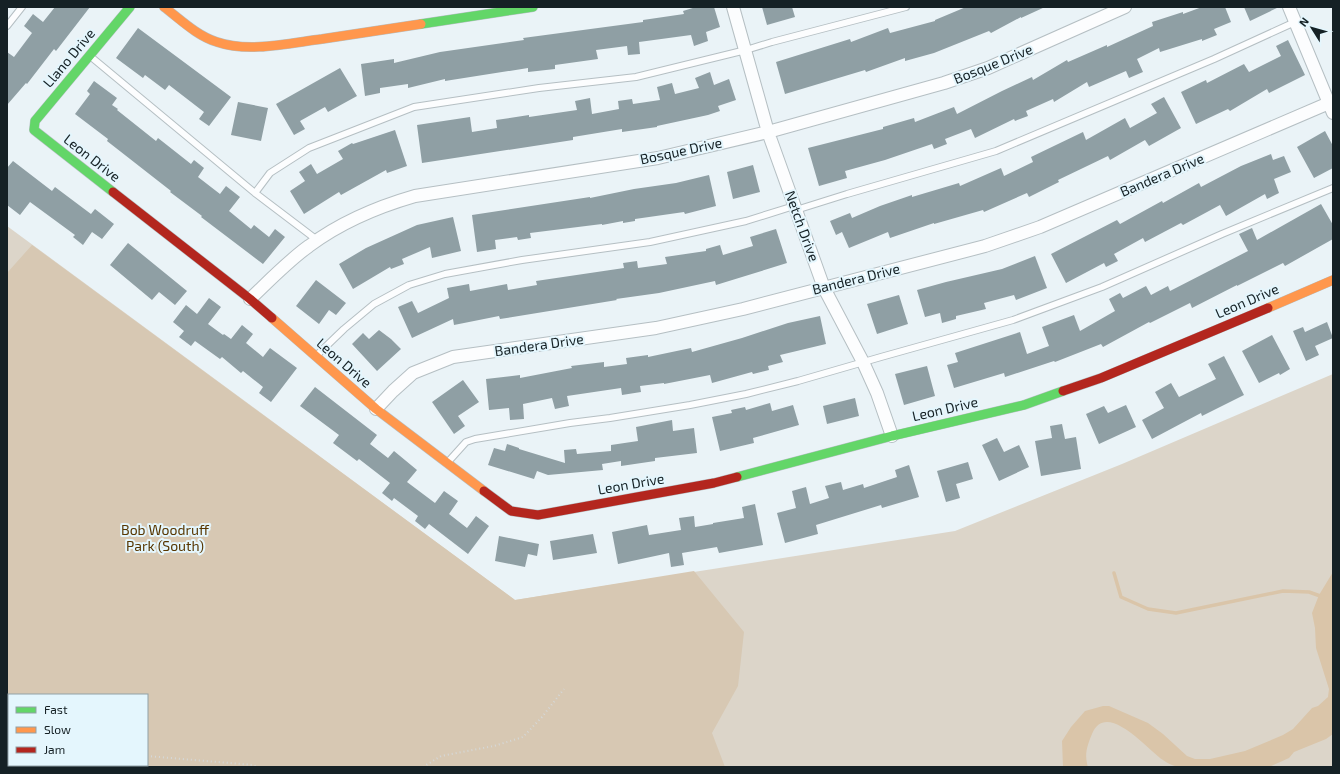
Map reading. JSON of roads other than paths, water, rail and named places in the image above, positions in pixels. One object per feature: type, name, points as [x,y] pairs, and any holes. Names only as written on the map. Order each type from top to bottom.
[{"type":"street","name":"Llano Drive","points":[[34,130],[36,121],[130,7]]},
{"type":"street","points":[[164,7],[197,32],[216,42],[237,46],[280,45],[532,7]]},
{"type":"street","name":"Netch Drive","points":[[733,7],[768,132],[824,288],[878,393],[892,436]]},
{"type":"street","name":"Bosque Drive","points":[[250,299],[280,270],[317,240],[351,220],[388,204],[415,196],[658,158],[768,132],[944,83],[988,68],[1125,7]]},
{"type":"street","points":[[1289,7],[1331,108]]},
{"type":"street","name":"Bandera Drive","points":[[376,409],[413,373],[453,357],[656,328],[743,309],[985,246],[1040,227],[1331,108]]},
{"type":"street","name":"Leon Drive","points":[[34,130],[250,299],[376,409],[511,511],[538,515],[714,483],[776,468],[892,436],[1024,405],[1101,378],[1333,280]]},
{"type":"lane","points":[[7,26],[22,7]]},
{"type":"lane","points":[[255,193],[270,173],[309,148],[414,107],[539,88],[636,77],[746,50],[906,7]]},
{"type":"lane","points":[[316,357],[344,329],[374,304],[409,285],[445,274],[522,260],[650,242],[746,221],[847,194],[996,151],[1207,62],[1295,22]]},
{"type":"lane","points":[[89,56],[255,193],[317,240]]},
{"type":"lane","points":[[447,463],[466,442],[475,439],[570,422],[610,418],[690,405],[739,395],[798,381],[1013,320],[1102,287],[1222,234],[1333,188]]},
{"type":"waterway","points":[[1114,573],[1121,597],[1148,609],[1176,613],[1283,591],[1309,592],[1323,597]]},
{"type":"park label","name":"Bob Woodruff Park (South)","points":[[165,538]]}]
